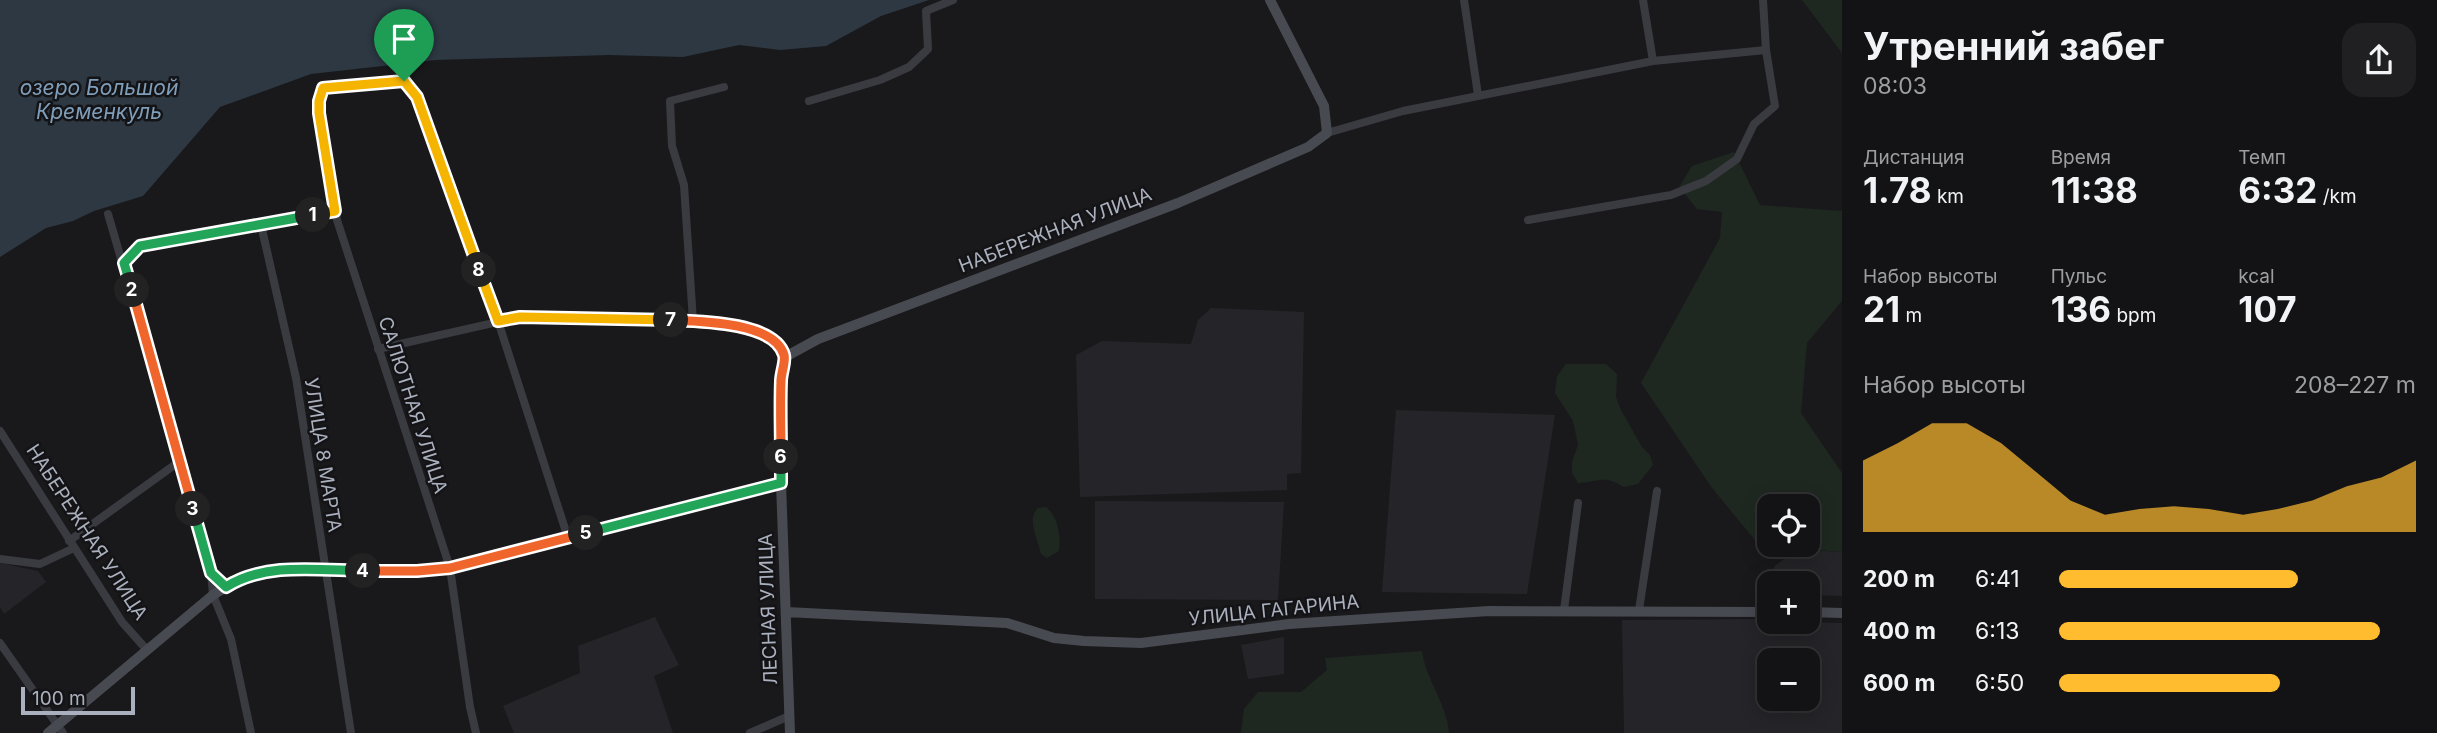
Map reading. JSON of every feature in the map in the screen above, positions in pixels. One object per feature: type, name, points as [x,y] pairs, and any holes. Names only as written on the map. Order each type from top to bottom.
[{"type":"street","points":[[809,101],[880,80],[909,67],[928,49],[926,11],[953,0]]},
{"type":"street","points":[[1270,0],[1324,106],[1327,129],[1478,95],[1653,61],[1766,50]]},
{"type":"street","points":[[1464,0],[1478,95]]},
{"type":"street","points":[[1643,0],[1653,61]]},
{"type":"street","points":[[1528,220],[1671,195],[1706,181],[1737,159],[1754,124],[1775,106],[1766,50],[1763,0]]},
{"type":"street","name":"САЛЮТНАЯ УЛИЦА","points":[[476,733],[450,568],[335,211],[319,113],[323,88],[404,81],[417,97],[498,321]]},
{"type":"street","points":[[693,321],[684,185],[672,146],[670,101],[724,87]]},
{"type":"street","name":"НАБЕРЕЖНАЯ УЛИЦА","points":[[785,357],[818,339],[1178,203],[1308,147],[1327,129]]},
{"type":"street","points":[[124,263],[140,246],[335,211]]},
{"type":"street","points":[[108,214],[211,573],[213,595],[231,639],[251,733]]},
{"type":"street","name":"УЛИЦА 8 МАРТА","points":[[261,225],[296,378],[351,733]]},
{"type":"street","points":[[48,733],[61,729],[213,595],[243,576],[273,571],[417,571],[450,568],[781,483],[781,378],[785,357],[778,342],[756,331],[717,322],[520,317],[378,349]]},
{"type":"street","points":[[498,321],[568,538]]},
{"type":"street","name":"НАБЕРЕЖНАЯ УЛИЦА","points":[[0,431],[122,622],[148,650]]},
{"type":"street","points":[[0,559],[40,564],[71,544],[180,461]]},
{"type":"street","name":"ЛЕСНАЯ УЛИЦА","points":[[781,483],[790,733]]},
{"type":"street","points":[[1639,610],[1657,491]]},
{"type":"street","points":[[1564,610],[1578,503]]},
{"type":"street","points":[[211,573],[226,587]]},
{"type":"street","name":"УЛИЦА ГАГАРИНА","points":[[786,612],[1007,623],[1054,638],[1141,643],[1358,618],[1489,611],[1757,612]]},
{"type":"street","points":[[1820,612],[1842,612]]},
{"type":"street","points":[[0,643],[61,729]]},
{"type":"street","points":[[750,733],[789,716]]},
{"type":"shaded area","points":[[1802,0],[1842,0],[1842,53]]},
{"type":"shaded area","points":[[1734,152],[1760,205],[1842,211],[1842,301],[1807,343],[1801,413],[1842,473],[1842,552],[1820,550],[1820,494],[1757,494],[1757,543],[1712,488],[1641,383],[1720,238],[1722,212],[1697,209],[1679,187],[1692,166]]},
{"type":"shaded area","points":[[1211,308],[1304,312],[1301,473],[1287,474],[1287,490],[1080,497],[1076,355],[1102,341],[1191,344],[1198,320]]},
{"type":"shaded area","points":[[1566,364],[1606,364],[1617,374],[1616,397],[1621,410],[1642,447],[1650,455],[1653,465],[1638,484],[1624,487],[1606,480],[1578,483],[1572,473],[1572,462],[1578,445],[1573,421],[1555,393],[1557,376]]},
{"type":"shaded area","points":[[1396,410],[1555,415],[1527,594],[1382,592]]},
{"type":"shaded area","points":[[1095,501],[1284,502],[1278,600],[1095,599]]},
{"type":"shaded area","points":[[1046,507],[1056,521],[1059,539],[1059,551],[1047,558],[1041,554],[1033,523],[1038,508]]},
{"type":"shaded area","points":[[1820,551],[1842,552],[1842,596],[1820,595],[1820,571],[1774,571],[1774,567],[1786,557],[1820,557]]},
{"type":"shaded area","points":[[0,563],[38,571],[46,582],[4,614],[0,607]]},
{"type":"shaded area","points":[[655,617],[679,665],[654,676],[673,733],[514,733],[503,706],[580,673],[578,646]]},
{"type":"shaded area","points":[[1757,619],[1757,634],[1820,634],[1820,622],[1842,623],[1842,733],[1624,733],[1622,620]]},
{"type":"shaded area","points":[[1284,637],[1284,674],[1248,679],[1241,645]]},
{"type":"shaded area","points":[[1422,651],[1449,733],[1241,733],[1244,709],[1258,692],[1301,692],[1327,670],[1325,658]]},
{"type":"water","name":"озеро Большой Кременкуль","points":[[0,0],[929,0],[881,16],[826,46],[780,50],[739,45],[683,57],[609,55],[436,60],[311,74],[220,107],[143,196],[46,228],[0,257]]},
{"type":"route","points":[[404,81],[417,97],[498,321],[520,317],[717,322],[756,331],[778,342],[785,357],[781,378],[781,483],[450,568],[417,571],[273,571],[243,576],[226,587],[211,573],[124,263],[140,246],[335,211],[319,113],[323,88],[404,81]]}]
